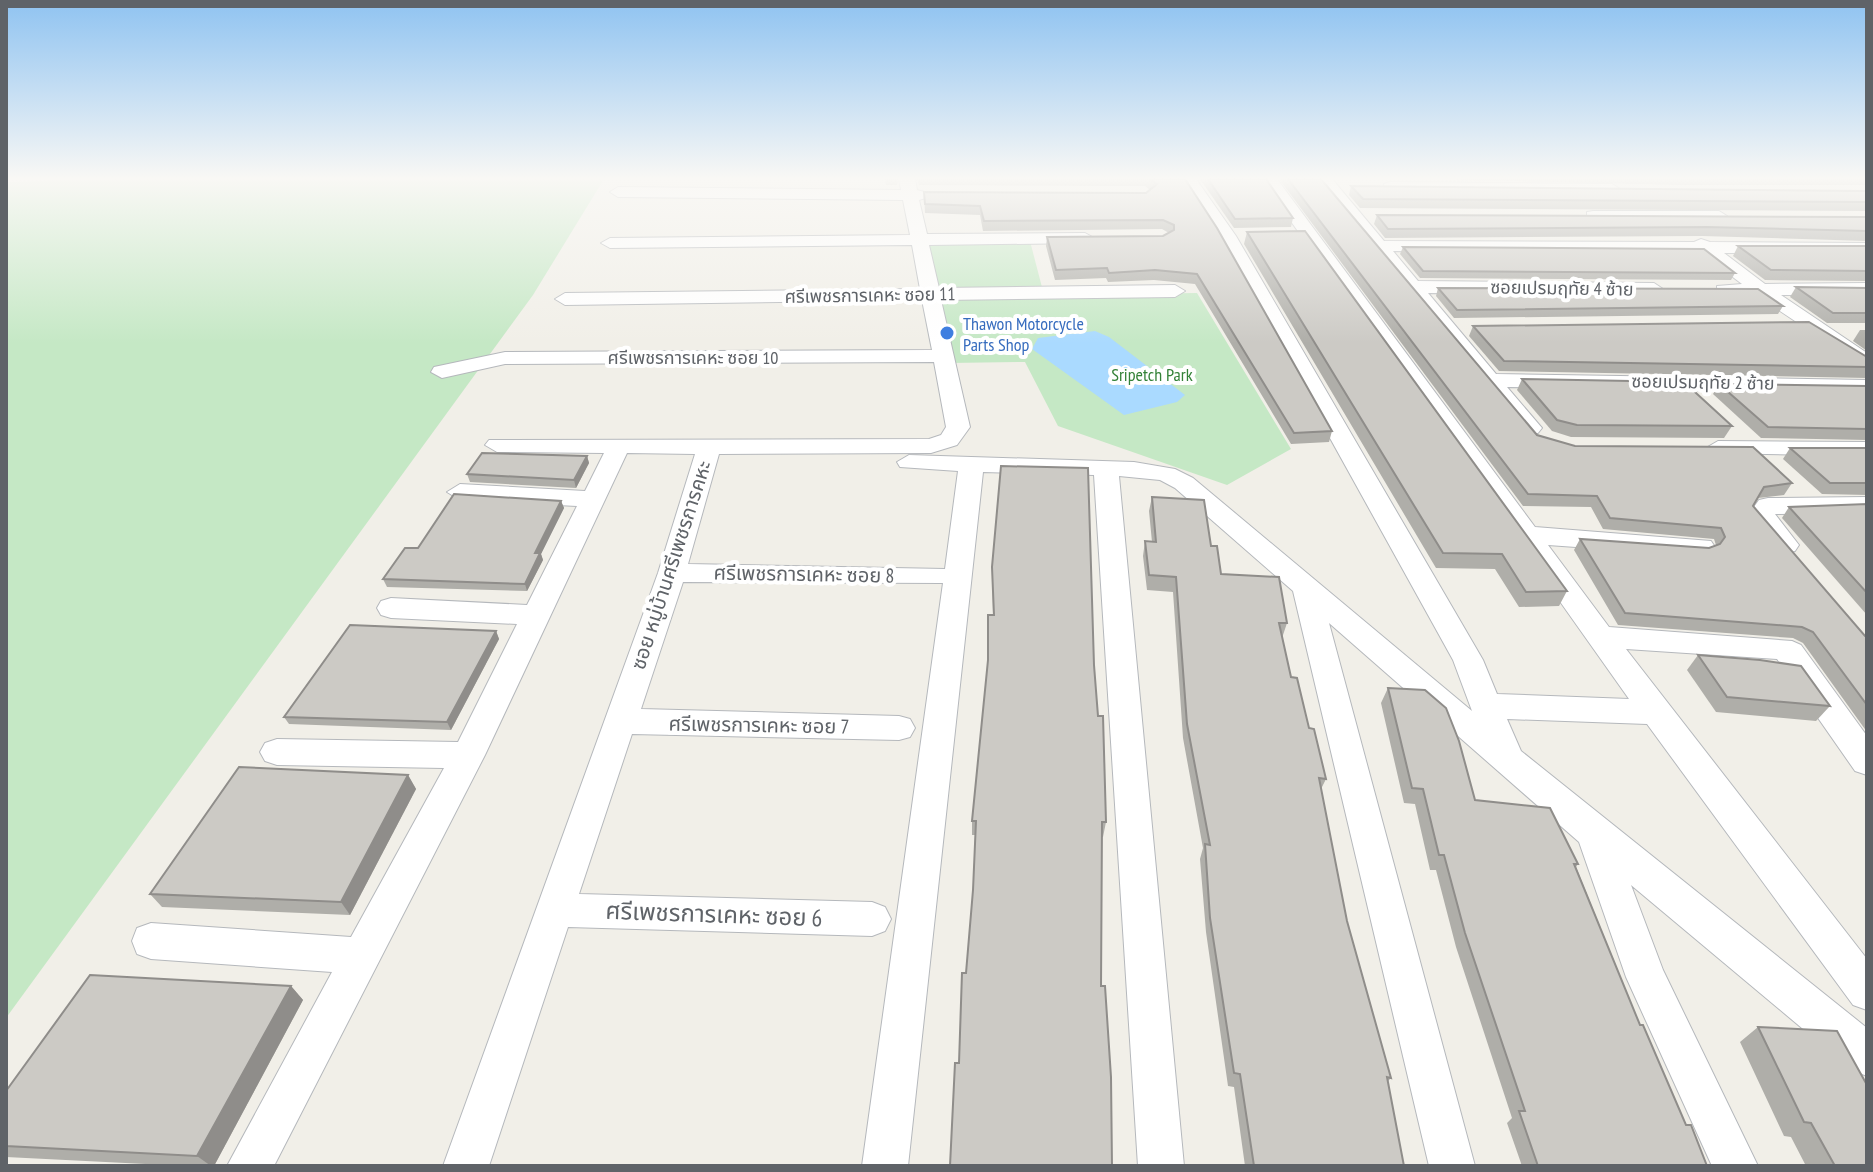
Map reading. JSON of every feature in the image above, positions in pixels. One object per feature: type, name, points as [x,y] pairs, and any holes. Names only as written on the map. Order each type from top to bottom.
[{"type":"street","name":"ซอย หมู่บ้านศรีเพชรการคหะ","points":[[466,1166],[672,573],[709,447],[931,446],[949,440],[958,427],[920,234]]},
{"type":"street","points":[[1367,234],[1532,431],[1555,444]]},
{"type":"street","points":[[1688,234],[1761,290],[1867,363]]},
{"type":"street","points":[[1282,236],[1309,235],[1657,712],[1867,991]]},
{"type":"street","points":[[1255,236],[1227,236],[1468,660],[1507,758]]},
{"type":"street","points":[[610,243],[1102,238]]},
{"type":"street","points":[[1378,246],[1867,248]]},
{"type":"street","name":"ซอยเปรมฤทัย 4 ซ้าย","points":[[1412,287],[1867,289]]},
{"type":"street","name":"ศรีเพชรการเคหะ ซอย 11","points":[[565,299],[1175,291]]},
{"type":"street","points":[[1777,323],[1852,331]]},
{"type":"street","points":[[1448,327],[1479,326]]},
{"type":"street","name":"ศรีเพชรการเคหะ ซอย 10","points":[[442,372],[505,358],[945,356]]},
{"type":"street","name":"ซอยเปรมฤทัย 2 ซ้าย","points":[[1491,380],[1682,381],[1867,387]]},
{"type":"street","points":[[1682,381],[1713,410]]},
{"type":"street","points":[[1735,429],[1814,505]]},
{"type":"street","points":[[497,445],[709,447]]},
{"type":"street","points":[[250,1166],[468,755],[619,446]]},
{"type":"street","points":[[1697,448],[1867,449]]},
{"type":"street","points":[[909,462],[1153,471],[1184,483],[1594,833],[1867,1055]]},
{"type":"street","points":[[885,1166],[971,466]]},
{"type":"street","points":[[1106,468],[1161,1166]]},
{"type":"street","points":[[460,492],[593,499]]},
{"type":"street","points":[[1807,569],[1761,515],[1768,506],[1867,505]]},
{"type":"street","points":[[1527,535],[1702,547]]},
{"type":"street","name":"ศรีเพชรการเคหะ ซอย 8","points":[[672,573],[936,576]]},
{"type":"street","points":[[1305,584],[1452,1166]]},
{"type":"street","points":[[391,608],[537,615]]},
{"type":"street","points":[[1602,637],[1781,649],[1790,653],[1867,762]]},
{"type":"street","points":[[1488,706],[1657,712]]},
{"type":"street","name":"ศรีเพชรการเคหะ ซอย 7","points":[[620,721],[899,728]]},
{"type":"street","points":[[277,752],[468,755]]},
{"type":"street","points":[[1594,833],[1646,977],[1735,1166]]},
{"type":"street","name":"ศรีเพชรการเคหะ ซอย 6","points":[[555,910],[872,919]]},
{"type":"street","points":[[151,941],[364,956]]},
{"type":"green space","points":[[6,234],[571,234],[533,295],[6,1018]]},
{"type":"green space","name":"Sripetch Park","points":[[921,241],[1030,241],[1044,295],[1197,293],[1291,449],[1227,485],[1058,426],[1025,362],[949,363]]},
{"type":"water","points":[[1095,331],[1109,337],[1185,395],[1177,402],[1124,415],[1032,349],[1038,338]]},
{"type":"building","points":[[1220,234],[1332,431],[1294,433],[1197,274],[1155,270],[1109,273],[1107,268],[1056,270],[1047,237]]},
{"type":"building","points":[[1248,234],[1307,234],[1567,591],[1526,592],[1502,554],[1443,553]]},
{"type":"building","points":[[1330,234],[1367,234],[1537,435],[1575,446],[1753,447],[1792,483],[1764,487],[1753,506],[1867,637],[1867,705],[1813,632],[1802,627],[1625,613],[1580,539],[1709,548],[1720,544],[1725,537],[1721,528],[1610,518],[1597,496],[1528,494]]},
{"type":"building","points":[[1738,246],[1867,246],[1867,271],[1771,270]]},
{"type":"building","points":[[1403,247],[1704,249],[1735,273],[1423,271]]},
{"type":"building","points":[[1796,287],[1867,288],[1867,313],[1833,313]]},
{"type":"building","points":[[1438,288],[1758,289],[1783,306],[1457,310]]},
{"type":"building","points":[[1809,322],[1867,357],[1867,367],[1504,361],[1473,326]]},
{"type":"building","points":[[1522,379],[1684,382],[1732,426],[1577,425],[1557,420]]},
{"type":"building","points":[[1719,384],[1867,386],[1867,429],[1768,427]]},
{"type":"building","points":[[1790,448],[1867,448],[1867,483],[1830,483]]},
{"type":"building","points":[[482,453],[587,456],[574,480],[467,474]]},
{"type":"building","points":[[1001,466],[1088,468],[1094,665],[1098,716],[1103,716],[1106,822],[1102,822],[1101,986],[1105,986],[1111,1077],[1112,1166],[950,1166],[955,1063],[959,1063],[962,973],[966,973],[973,890],[976,821],[972,821],[988,660],[988,615],[994,615],[992,567]]},
{"type":"building","points":[[454,494],[561,501],[535,553],[540,553],[525,584],[383,579],[405,548],[418,548]]},
{"type":"building","points":[[1152,497],[1204,500],[1211,546],[1217,546],[1221,574],[1279,577],[1287,623],[1279,623],[1291,677],[1297,678],[1326,779],[1319,778],[1347,921],[1391,1078],[1387,1077],[1404,1166],[1254,1166],[1240,1074],[1234,1073],[1210,918],[1205,844],[1210,845],[1187,724],[1176,577],[1149,575],[1145,541],[1156,542]]},
{"type":"building","points":[[1867,504],[1867,593],[1789,507]]},
{"type":"building","points":[[350,625],[496,631],[447,722],[284,717]]},
{"type":"building","points":[[1698,655],[1801,666],[1830,706],[1727,697]]},
{"type":"building","points":[[1388,688],[1425,690],[1446,708],[1459,741],[1475,800],[1550,808],[1578,864],[1574,864],[1640,1025],[1643,1025],[1686,1125],[1691,1125],[1707,1166],[1538,1166],[1519,1111],[1525,1111],[1465,933],[1444,855],[1439,855],[1423,789],[1412,788]]},
{"type":"building","points":[[239,767],[408,775],[341,902],[150,894]]},
{"type":"building","points":[[90,975],[291,986],[197,1156],[6,1146],[6,1091]]},
{"type":"building","points":[[1758,1027],[1837,1031],[1867,1085],[1867,1166],[1835,1166],[1811,1123],[1804,1122]]},
{"type":"place","name":"Thawon Motorcycle Parts Shop","points":[[947,333]]}]
